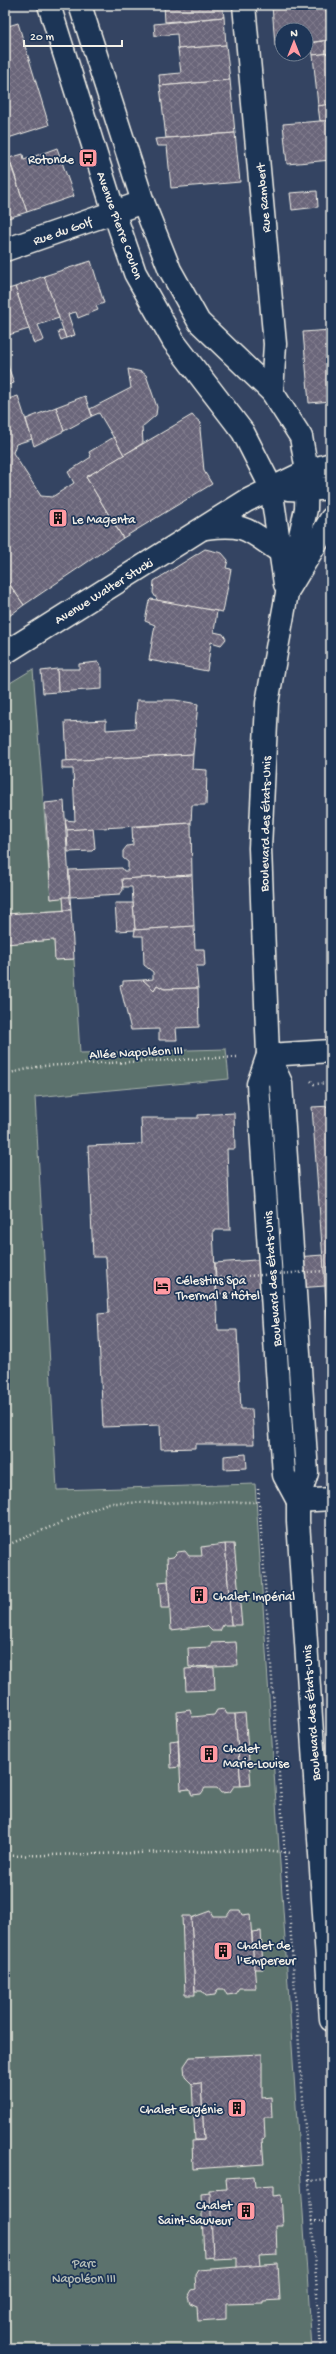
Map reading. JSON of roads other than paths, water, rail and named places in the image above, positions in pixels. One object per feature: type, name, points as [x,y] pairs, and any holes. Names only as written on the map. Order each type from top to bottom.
[{"type":"main road","name":"Avenue Pierre Coulon","points":[[49,5],[114,212],[136,272],[174,342],[243,432],[271,487]]},
{"type":"main road","points":[[80,5],[143,202],[170,270],[199,322],[272,392],[301,436],[307,481]]},
{"type":"main road","name":"Rue Rambert","points":[[244,5],[275,344],[272,392]]},
{"type":"main road","name":"Rue du Golf","points":[[5,250],[143,202]]},
{"type":"main road","points":[[307,481],[331,464]]},
{"type":"main road","points":[[271,487],[307,481],[331,488]]},
{"type":"main road","name":"Boulevard des États-Unis","points":[[307,481],[306,509],[287,594],[267,703],[261,840],[268,1056],[281,1083],[308,1473],[298,1501],[325,1856],[331,2020]]},
{"type":"main road","name":"Avenue Walter Stucki","points":[[5,653],[201,528],[271,487]]},
{"type":"main road","name":"Boulevard des États-Unis","points":[[271,487],[279,551],[287,594]]},
{"type":"main road","name":"Boulevard des États-Unis","points":[[287,594],[331,519]]},
{"type":"main road","name":"Avenue Walter Stucki","points":[[201,528],[227,525],[246,528],[279,551]]},
{"type":"main road","points":[[268,1056],[331,1051]]},
{"type":"main road","points":[[298,1501],[331,1499]]},
{"type":"place","name":"Rotonde","points":[[88,158]]},
{"type":"place","name":"Le Magenta","points":[[58,518]]},
{"type":"place","name":"Célestins Spa Thermal & Hôtel","points":[[162,1286]]},
{"type":"place","name":"Chalet Impérial","points":[[199,1595]]},
{"type":"place","name":"Chalet Marie-Louise","points":[[209,1754]]},
{"type":"place","name":"Chalet de l'Empereur","points":[[223,1951]]},
{"type":"place","name":"Chalet Eugénie","points":[[237,2108]]},
{"type":"place","name":"Chalet Saint-Sauveur","points":[[246,2211]]},
{"type":"park label","name":"Parc Napoléon III","points":[[84,2270]]}]
